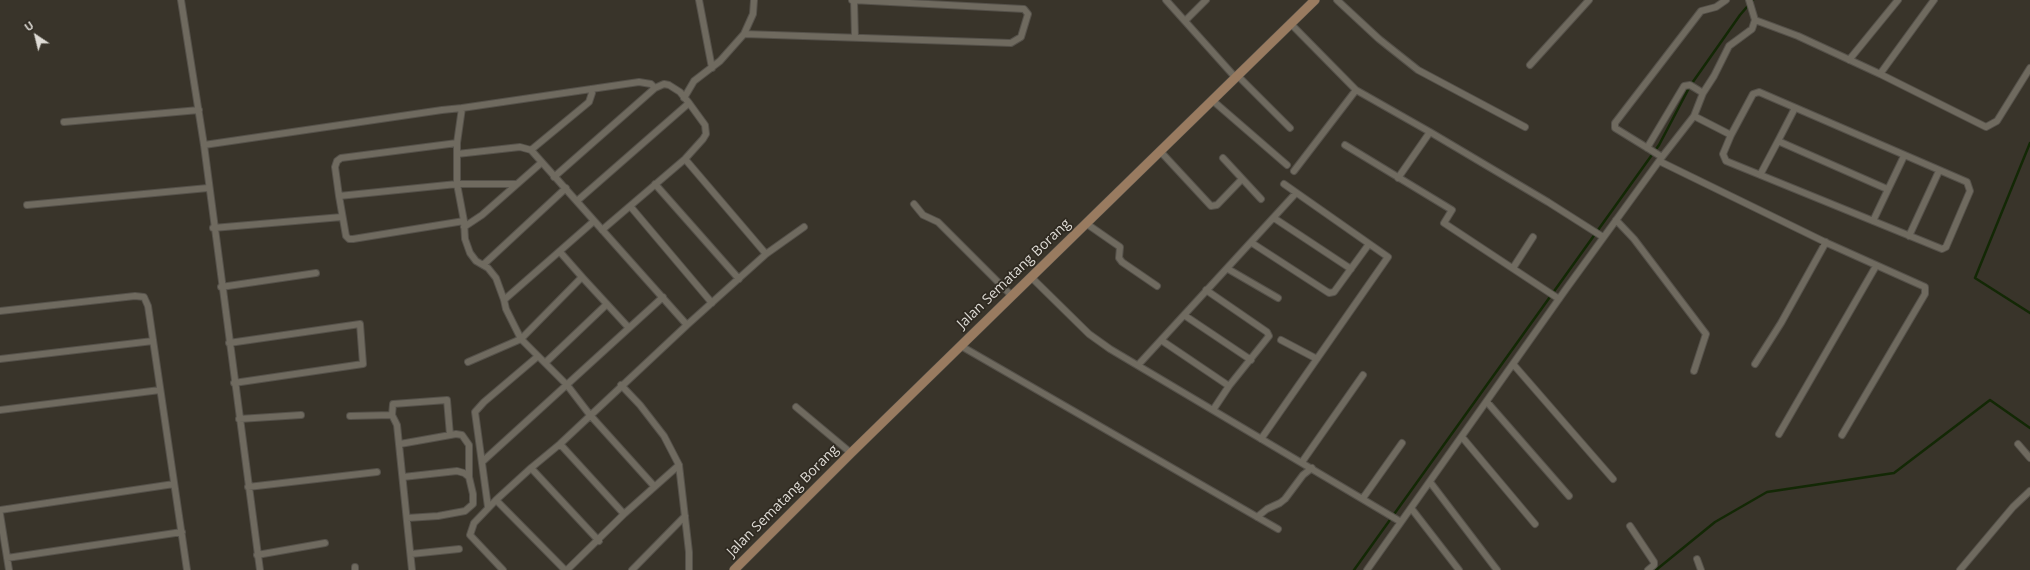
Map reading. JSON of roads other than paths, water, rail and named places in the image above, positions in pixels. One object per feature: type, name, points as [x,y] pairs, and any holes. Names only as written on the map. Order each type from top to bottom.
[{"type":"street","points":[[181,0],[204,145],[213,228],[260,570]]},
{"type":"street","points":[[699,0],[712,68]]},
{"type":"street","points":[[577,201],[687,101],[694,81],[712,68],[744,34],[753,14],[754,0]]},
{"type":"street","points":[[744,34],[1011,44],[1021,37],[1028,14],[1024,9],[853,0],[854,37]]},
{"type":"street","points":[[1166,0],[1236,76],[1290,128]]},
{"type":"street","points":[[1185,21],[1206,0]]},
{"type":"street","name":"Jalan Sematang Borang","points":[[734,570],[961,346],[1008,294],[1031,277],[1087,224],[1315,0]]},
{"type":"street","points":[[1337,0],[1379,39],[1418,70],[1525,127]]},
{"type":"street","points":[[1530,65],[1589,0]]},
{"type":"street","points":[[1726,0],[1716,7],[1701,11],[1615,123],[1615,128],[1660,157],[1826,242],[1924,287],[1926,291],[1842,436]]},
{"type":"street","points":[[1367,570],[1399,520],[1411,508],[1487,402],[1559,299],[1601,235],[1616,220],[1660,157],[1694,116],[1700,92],[1714,76],[1729,46],[1752,29],[1755,20],[1749,0]]},
{"type":"street","points":[[1849,60],[1898,0]]},
{"type":"street","points":[[1880,74],[1934,0]]},
{"type":"street","points":[[1755,20],[1798,36],[1880,74],[1986,127],[1997,121],[2030,68]]},
{"type":"street","points":[[1290,23],[1356,90],[1430,132],[1601,235]]},
{"type":"street","points":[[204,145],[639,82],[651,84],[656,88]]},
{"type":"street","points":[[554,177],[656,88],[664,84],[668,85],[687,101],[705,125],[706,134],[685,159],[602,230]]},
{"type":"street","points":[[1649,149],[1683,87],[1690,86],[1700,92]]},
{"type":"street","points":[[531,150],[589,102],[592,93],[590,89]]},
{"type":"street","points":[[1294,171],[1356,90]]},
{"type":"street","points":[[1759,92],[1938,171],[1967,182],[1970,186],[1970,191],[1946,247],[1942,249],[1726,161],[1723,158],[1724,151],[1731,135],[1755,93],[1759,92]]},
{"type":"street","points":[[1212,100],[1287,166]]},
{"type":"street","points":[[462,108],[457,143],[458,154],[456,184],[464,224],[465,239],[470,253],[476,261],[483,265],[496,278],[508,315],[522,340],[566,385],[590,416],[654,486]]},
{"type":"street","points":[[1760,175],[1795,108]]},
{"type":"street","points":[[64,122],[199,110]]},
{"type":"street","points":[[1694,116],[1731,135]]},
{"type":"street","points":[[1398,178],[1430,132]]},
{"type":"street","points":[[1778,141],[1887,189]]},
{"type":"street","points":[[457,143],[341,158],[337,161],[335,166],[346,236],[353,239],[464,224],[482,215],[541,163]]},
{"type":"street","points":[[1345,145],[1452,210],[1444,223],[1559,299]]},
{"type":"street","points":[[458,154],[520,147],[531,150],[687,325]]},
{"type":"street","points":[[1160,151],[1211,206],[1217,205],[1242,179]]},
{"type":"street","points":[[1873,221],[1904,156]]},
{"type":"street","points":[[1223,158],[1261,199]]},
{"type":"street","points":[[685,159],[766,254]]},
{"type":"street","points":[[1909,236],[1938,171]]},
{"type":"street","points":[[339,196],[456,184],[517,184]]},
{"type":"street","points":[[655,184],[739,279]]},
{"type":"street","points":[[1262,439],[1388,257],[1284,184]]},
{"type":"street","points":[[27,206],[208,188]]},
{"type":"street","points":[[483,265],[566,188]]},
{"type":"street","points":[[1139,364],[1206,290],[1252,243],[1296,193]]},
{"type":"street","points":[[914,204],[923,214],[938,222],[1000,284],[1008,294]]},
{"type":"street","points":[[630,206],[712,303]]},
{"type":"street","points":[[213,228],[342,217]]},
{"type":"street","points":[[1274,218],[1351,269]]},
{"type":"street","points":[[1616,220],[1634,239],[1706,334],[1694,371]]},
{"type":"street","points":[[504,300],[594,221]]},
{"type":"street","points":[[1087,224],[1120,247],[1119,258],[1122,262],[1157,286]]},
{"type":"street","points":[[503,570],[470,535],[474,523],[488,507],[560,444],[621,385],[766,254],[804,227]]},
{"type":"street","points":[[1513,268],[1533,237]]},
{"type":"street","points":[[1755,364],[1781,323],[1826,242]]},
{"type":"street","points":[[1252,243],[1329,293],[1334,292],[1369,244]]},
{"type":"street","points":[[560,252],[629,328]]},
{"type":"street","points":[[1779,434],[1876,266]]},
{"type":"street","points":[[1228,269],[1278,298]]},
{"type":"street","points":[[221,287],[316,273]]},
{"type":"street","points":[[468,362],[522,340],[582,276]]},
{"type":"street","points":[[1031,277],[1090,334],[1110,349],[1139,364],[1213,410],[1399,520]]},
{"type":"street","points":[[1206,290],[1268,334],[1251,360],[1213,410]]},
{"type":"street","points":[[0,311],[135,296],[144,297],[148,306],[187,570]]},
{"type":"street","points":[[482,462],[663,297]]},
{"type":"street","points":[[545,363],[607,304]]},
{"type":"street","points":[[1184,315],[1251,360]]},
{"type":"street","points":[[229,343],[360,324],[363,364],[234,383]]},
{"type":"street","points":[[1161,340],[1230,386]]},
{"type":"street","points":[[1282,340],[1317,359]]},
{"type":"street","points":[[0,359],[153,341]]},
{"type":"street","points":[[961,346],[1278,529]]},
{"type":"street","points":[[488,507],[475,412],[477,408],[537,357]]},
{"type":"street","points":[[1513,364],[1613,479]]},
{"type":"street","points":[[1302,462],[1363,375]]},
{"type":"street","points":[[621,385],[640,405],[664,436],[679,465],[689,570]]},
{"type":"street","points":[[0,410],[160,390]]},
{"type":"street","points":[[412,570],[400,444],[397,425],[392,415],[393,404],[447,400],[450,435]]},
{"type":"street","points":[[1487,402],[1569,496]]},
{"type":"street","points":[[796,407],[851,453]]},
{"type":"street","points":[[239,419],[301,415]]},
{"type":"street","points":[[350,416],[392,415]]},
{"type":"street","points":[[400,444],[450,435],[462,435],[470,445],[468,477],[473,494],[473,504],[470,508],[465,511],[438,516],[407,518]]},
{"type":"street","points":[[1462,437],[1535,524]]},
{"type":"street","points":[[1363,498],[1402,443]]},
{"type":"street","points":[[560,444],[624,514]]},
{"type":"street","points":[[2018,444],[2030,458]]},
{"type":"street","points":[[496,500],[566,570],[599,541],[624,514],[654,486],[679,465]]},
{"type":"street","points":[[531,468],[599,541]]},
{"type":"street","points":[[1257,517],[1267,509],[1285,499],[1303,475],[1312,468]]},
{"type":"street","points":[[403,478],[457,471],[464,473],[468,477]]},
{"type":"street","points":[[248,487],[377,472]]},
{"type":"street","points":[[1430,482],[1497,570]]},
{"type":"street","points":[[0,510],[174,484]]},
{"type":"street","points":[[1960,570],[2013,507],[2030,491]]},
{"type":"street","points":[[1411,508],[1459,570]]},
{"type":"street","points":[[0,514],[9,570]]},
{"type":"street","points":[[632,570],[685,516]]},
{"type":"street","points":[[1630,526],[1654,562],[1654,566],[1648,570]]},
{"type":"street","points":[[7,558],[182,532]]},
{"type":"street","points":[[258,554],[325,543]]},
{"type":"street","points":[[411,554],[459,549]]},
{"type":"street","points":[[1697,559],[1702,570]]},
{"type":"waterway","points":[[1354,570],[1659,145],[1690,86],[1740,15],[1753,0]]},
{"type":"waterway","points":[[2030,143],[1975,278],[2030,313]]},
{"type":"waterway","points":[[1656,570],[1715,522],[1767,492],[1894,473],[1990,400],[2030,428]]}]
